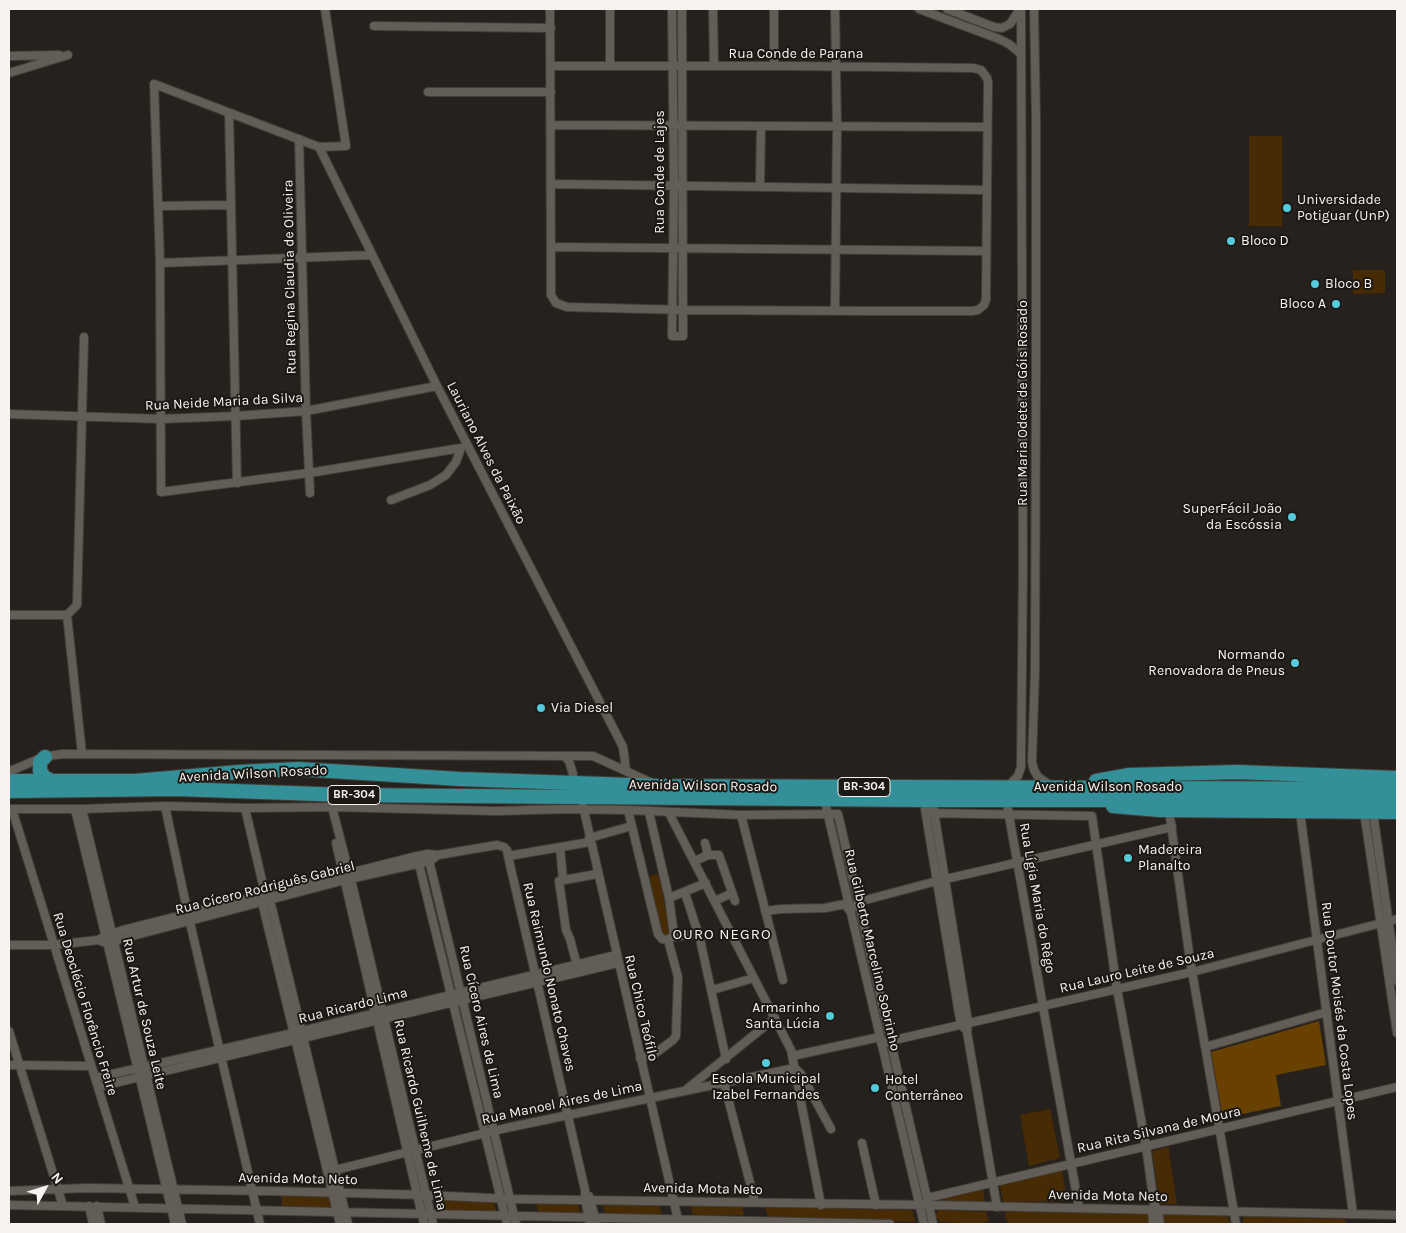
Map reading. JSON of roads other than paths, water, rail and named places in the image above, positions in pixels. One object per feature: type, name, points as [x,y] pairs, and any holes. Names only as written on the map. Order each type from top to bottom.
[{"type":"highway","points":[[44,757],[40,762],[40,771],[45,778],[52,781]]},
{"type":"highway","name":"Avenida Wilson Rosado","points":[[10,773],[52,781],[135,781],[298,769],[460,779],[567,783],[1007,793],[1397,788]]},
{"type":"highway","points":[[298,769],[305,773],[310,780],[308,787],[300,793]]},
{"type":"highway","points":[[346,771],[334,779],[332,786],[346,795]]},
{"type":"highway","points":[[1071,793],[1107,778],[1129,776],[1237,772],[1397,778]]},
{"type":"highway","name":"Avenida Wilson Rosado","points":[[9,791],[177,790],[582,803],[824,798],[929,806],[1007,793],[1054,788],[1071,793]]},
{"type":"highway","points":[[1071,793],[1136,809],[1397,812]]},
{"type":"highway","name":"Avenida Wilson Rosado","points":[[1109,793],[1397,800]]},
{"type":"street","points":[[325,9],[346,146],[319,147],[154,84],[160,264],[161,492],[309,474],[461,448],[456,462],[446,475],[430,485],[391,500]]},
{"type":"street","points":[[550,9],[552,125],[551,295],[553,300],[567,307],[684,310],[978,310],[984,305],[986,300],[987,128],[552,125]]},
{"type":"street","points":[[610,9],[610,66]]},
{"type":"street","name":"Rua Conde de Lajes","points":[[672,9],[674,185],[672,336],[683,336],[682,9]]},
{"type":"street","points":[[713,9],[714,66]]},
{"type":"street","points":[[774,9],[774,66]]},
{"type":"street","points":[[835,9],[837,126],[835,310]]},
{"type":"street","points":[[919,9],[1004,42],[1016,48],[1021,54]]},
{"type":"street","points":[[947,9],[994,27],[1002,28],[1010,24],[1021,9]]},
{"type":"street","name":"Rua Maria Odete de Góis Rosado","points":[[1007,793],[1018,776],[1021,767],[1023,563],[1021,9]]},
{"type":"street","name":"Rua Maria Odete de Góis Rosado","points":[[1032,9],[1036,119],[1033,766],[1038,778],[1054,788]]},
{"type":"street","points":[[374,26],[550,28]]},
{"type":"street","points":[[9,56],[68,54],[9,73]]},
{"type":"street","name":"Rua Conde de Parana","points":[[551,66],[973,68],[981,70],[988,82],[987,128]]},
{"type":"street","points":[[428,92],[551,92]]},
{"type":"street","points":[[229,113],[237,483]]},
{"type":"street","points":[[760,186],[761,126]]},
{"type":"street","name":"Rua Regina Claudia de Oliveira","points":[[299,139],[310,493]]},
{"type":"street","name":"Lauriano Alves da Paixão","points":[[319,147],[438,386],[623,747],[626,770]]},
{"type":"street","points":[[552,184],[987,190]]},
{"type":"street","points":[[158,206],[231,205]]},
{"type":"street","points":[[551,246],[986,251]]},
{"type":"street","points":[[160,264],[372,255]]},
{"type":"street","points":[[9,615],[67,615],[77,605],[84,337]]},
{"type":"street","name":"Rua Neide Maria da Silva","points":[[9,414],[161,419],[236,416],[306,411],[438,386]]},
{"type":"street","points":[[1023,563],[1026,549],[1032,548],[1035,583]]},
{"type":"street","points":[[67,615],[82,754]]},
{"type":"street","points":[[1022,623],[1026,670],[1032,670],[1035,654]]},
{"type":"street","points":[[10,773],[44,757],[62,754],[593,756],[659,786]]},
{"type":"street","points":[[564,756],[569,761],[573,774],[572,779],[567,783]]},
{"type":"street","name":"Rua Lígia Maria do Rêgo","points":[[1007,793],[1079,1208]]},
{"type":"street","name":"Rua Gilberto Marcelino Sobrinho","points":[[824,798],[924,1224]]},
{"type":"street","points":[[10,809],[165,806],[496,811],[582,803],[628,810],[669,813],[740,815],[828,814]]},
{"type":"street","name":"Rua Chico Teófilo","points":[[582,803],[678,1222]]},
{"type":"street","points":[[165,806],[188,917],[260,1224]]},
{"type":"street","points":[[997,1207],[929,806],[1010,814],[1092,816],[1117,989],[1146,1146],[1155,1208],[1160,1224]]},
{"type":"street","name":"Rua Ricardo Guilheme de Lima","points":[[330,807],[368,967],[424,1224]]},
{"type":"street","points":[[246,808],[265,895],[337,1193],[341,1212],[340,1224]]},
{"type":"street","name":"Rua Deoclécio Florêncio Freire","points":[[10,809],[92,1066],[134,1207]]},
{"type":"street","name":"Rua Artur de Souza Leite","points":[[79,809],[84,822],[107,938],[170,1189],[175,1224]]},
{"type":"street","points":[[628,810],[658,934],[662,939],[698,934]]},
{"type":"street","points":[[1169,810],[1192,972],[1236,1224]]},
{"type":"street","points":[[640,1058],[653,1055],[676,1036],[678,977],[670,939],[673,928],[669,898],[649,812]]},
{"type":"street","name":"Rua Doutor Moisés da Costa Lopes","points":[[1300,812],[1353,1214]]},
{"type":"street","points":[[1369,812],[1385,923],[1397,1033]]},
{"type":"street","points":[[669,813],[792,1050],[820,1204]]},
{"type":"street","name":"Rua Gilberto Marcelino Sobrinho","points":[[828,814],[838,814],[934,1224]]},
{"type":"street","points":[[740,815],[783,980]]},
{"type":"street","points":[[508,856],[590,840],[632,826]]},
{"type":"street","points":[[765,911],[825,908],[845,904],[851,914],[858,902],[941,880],[1172,827]]},
{"type":"street","points":[[704,843],[708,855]]},
{"type":"street","name":"Rua Cícero Rodriguês Gabriel","points":[[9,945],[54,945],[107,938],[265,895],[438,855],[499,844],[507,850],[508,856]]},
{"type":"street","points":[[560,846],[563,880]]},
{"type":"street","points":[[695,862],[708,855],[716,854],[721,857],[735,901]]},
{"type":"street","name":"Rua Raimundo Nonato Chaves","points":[[508,856],[593,1221]]},
{"type":"street","name":"Rua Cícero Aires de Lima","points":[[429,857],[516,1224]]},
{"type":"street","name":"Rua Cícero Aires de Lima","points":[[418,860],[507,1224]]},
{"type":"street","points":[[578,969],[566,930],[559,880],[597,874]]},
{"type":"street","points":[[669,898],[706,883]]},
{"type":"street","points":[[684,893],[698,934],[726,1059]]},
{"type":"street","points":[[715,901],[732,893]]},
{"type":"street","name":"Rua Lauro Leite de Souza","points":[[792,1056],[881,1040],[891,1041],[1192,972],[1397,919]]},
{"type":"street","points":[[1385,923],[1397,981]]},
{"type":"street","name":"Rua Ricardo Lima","points":[[96,1082],[617,959]]},
{"type":"street","points":[[712,990],[754,978]]},
{"type":"street","points":[[870,996],[880,995]]},
{"type":"street","points":[[1205,1047],[1327,1012]]},
{"type":"street","name":"Rua Ricardo Guilheme de Lima","points":[[379,1016],[416,1150],[433,1224]]},
{"type":"street","points":[[686,1090],[775,1018]]},
{"type":"street","points":[[9,1031],[63,1206]]},
{"type":"street","points":[[299,1035],[335,1170],[337,1193]]},
{"type":"street","points":[[9,1065],[92,1066]]},
{"type":"street","points":[[795,1068],[801,1074],[832,1130]]},
{"type":"street","name":"Rua Manoel Aires de Lima","points":[[335,1170],[494,1130],[795,1068]]},
{"type":"street","points":[[724,1083],[755,1202]]},
{"type":"street","name":"Rua Rita Silvana de Moura","points":[[928,1201],[993,1182],[1071,1163],[1397,1087]]},
{"type":"street","points":[[862,1143],[876,1205]]},
{"type":"street","name":"Avenida Mota Neto","points":[[9,1191],[170,1189],[417,1194],[510,1199],[919,1206],[928,1201],[997,1207],[1155,1208],[1233,1212],[1397,1215]]},
{"type":"street","points":[[9,1205],[514,1215],[593,1221],[890,1224]]},
{"type":"street","points":[[93,1206],[93,1224]]},
{"type":"street","points":[[93,1206],[101,1224]]},
{"type":"street","name":"Rua Artur de Souza Leite","points":[[174,1208],[182,1224]]},
{"type":"street","points":[[1153,1224],[1155,1208]]},
{"type":"street","points":[[341,1212],[348,1224]]},
{"type":"place","name":"Universidade Potiguar (UnP)","points":[[1287,208]]},
{"type":"place","name":"Bloco D","points":[[1231,241]]},
{"type":"place","name":"Bloco B","points":[[1315,284]]},
{"type":"place","name":"Bloco A","points":[[1336,304]]},
{"type":"place","name":"SuperFácil João da Escóssia","points":[[1292,517]]},
{"type":"place","name":"Normando Renovadora de Pneus","points":[[1295,663]]},
{"type":"place","name":"Via Diesel","points":[[541,708]]},
{"type":"place","name":"Madereira Planalto","points":[[1128,858]]},
{"type":"place","name":"Armarinho Santa Lúcia","points":[[830,1016]]},
{"type":"place","name":"Escola Municipal Izabel Fernandes","points":[[766,1063]]},
{"type":"place","name":"Hotel Conterrâneo","points":[[875,1088]]},
{"type":"district","name":"OURO NEGRO","points":[[722,935]]}]
